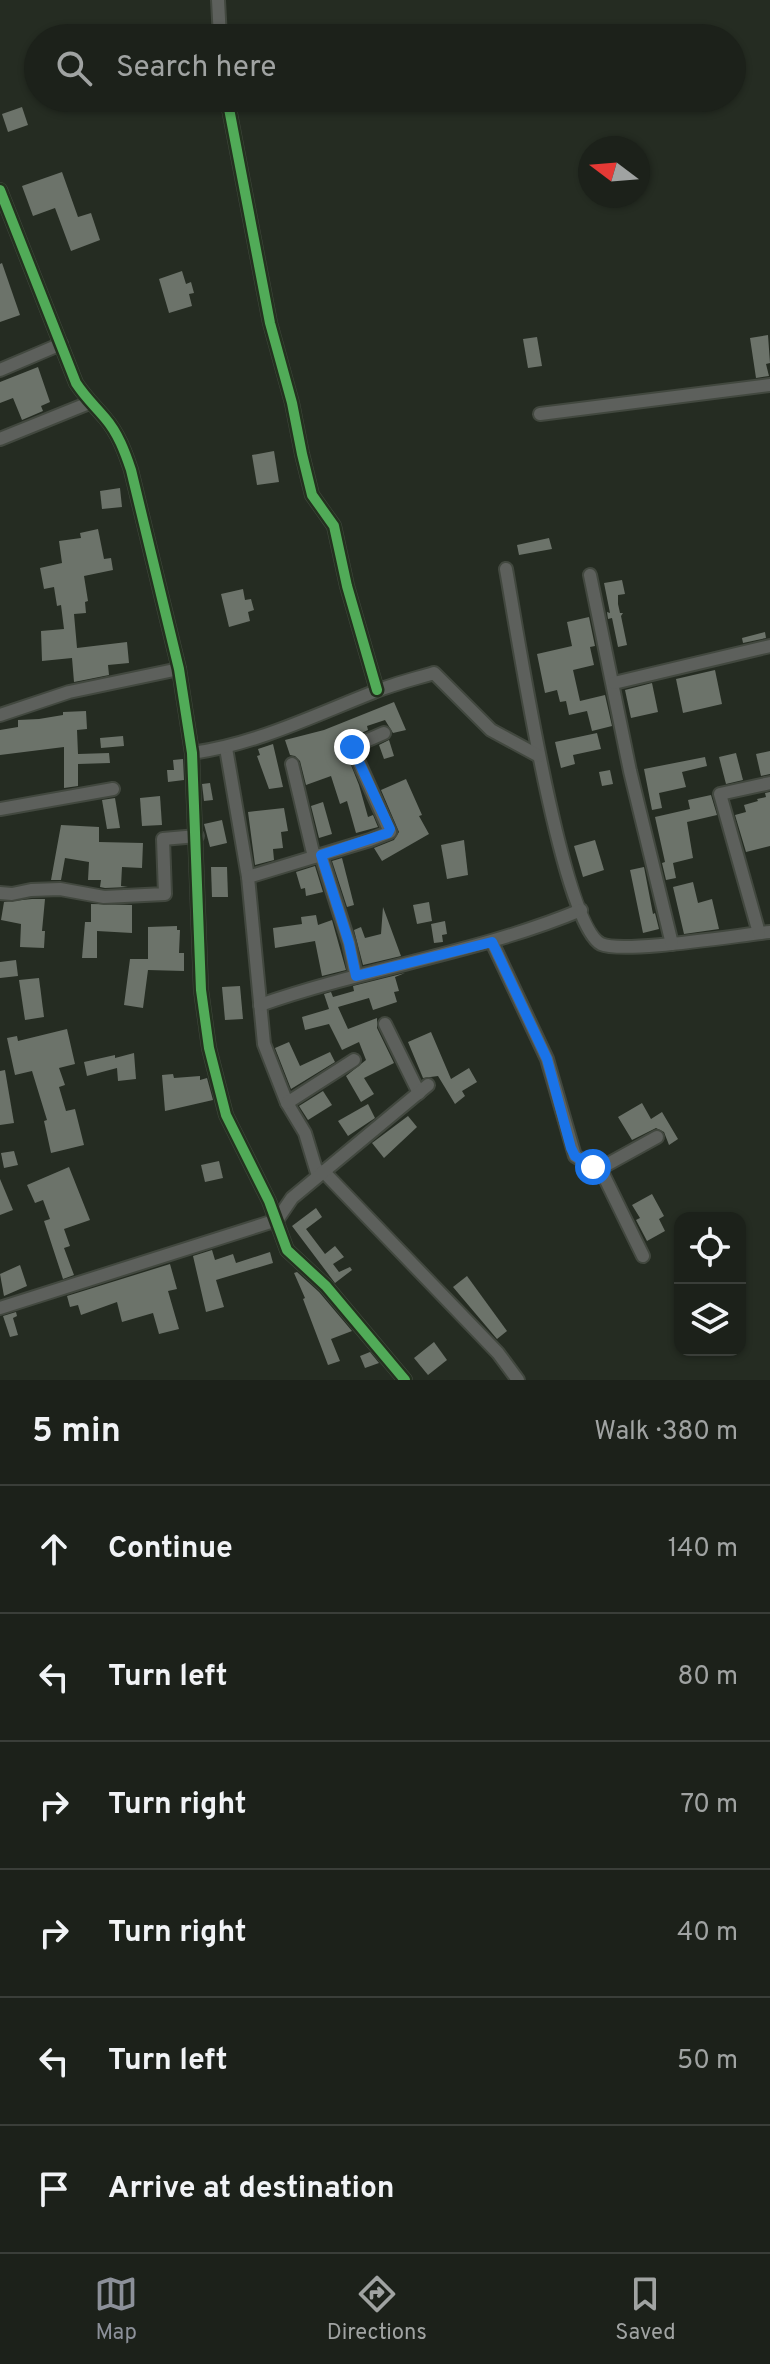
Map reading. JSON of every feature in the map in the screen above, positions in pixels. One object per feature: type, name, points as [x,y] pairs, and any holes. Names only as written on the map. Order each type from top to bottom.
[{"type":"street","points":[[218,0],[219,24]]},
{"type":"street","points":[[230,112],[270,323],[312,495],[334,526],[347,586],[377,690]]},
{"type":"street","points":[[0,190],[76,383],[89,403],[105,418],[124,448],[131,470],[179,669],[192,753],[201,990],[209,1048],[226,1115],[277,1220],[287,1250],[326,1286],[405,1380]]},
{"type":"street","points":[[0,370],[61,344]]},
{"type":"street","points":[[540,414],[770,385]]},
{"type":"street","points":[[0,439],[89,403]]},
{"type":"street","points":[[506,569],[558,845],[581,910],[597,942],[611,947],[672,944],[764,933],[720,794],[770,783]]},
{"type":"street","points":[[590,575],[630,771],[672,944]]},
{"type":"street","points":[[614,683],[770,646]]},
{"type":"street","points":[[0,715],[69,692],[179,669]]},
{"type":"street","points":[[192,753],[226,748],[307,720],[377,690],[434,673],[491,730],[539,756]]},
{"type":"street","points":[[248,877],[390,832],[352,747],[384,733]]},
{"type":"street","points":[[226,748],[248,877],[264,1044],[287,1103],[305,1133],[321,1173],[498,1353],[518,1380]]},
{"type":"street","points":[[292,764],[318,856],[349,943],[356,976]]},
{"type":"street","points":[[0,809],[113,789]]},
{"type":"street","points":[[0,893],[60,889],[104,897],[165,894],[163,839],[197,836]]},
{"type":"street","points":[[260,1005],[356,976],[537,929],[581,910]]},
{"type":"street","points":[[492,942],[547,1059],[575,1156],[599,1169],[643,1256]]},
{"type":"street","points":[[0,1308],[277,1220],[292,1198],[424,1089],[385,1024]]},
{"type":"street","points":[[287,1103],[354,1060]]},
{"type":"street","points":[[599,1169],[657,1137]]},
{"type":"building","points":[[22,107],[28,125],[8,132],[2,114]]},
{"type":"building","points":[[62,172],[78,217],[91,213],[100,240],[71,251],[55,208],[33,216],[22,186]]},
{"type":"building","points":[[0,264],[20,315],[0,322]]},
{"type":"building","points":[[182,271],[186,284],[191,282],[194,293],[189,294],[192,306],[169,313],[159,279]]},
{"type":"building","points":[[768,335],[770,363],[766,364],[769,376],[756,378],[750,338]]},
{"type":"building","points":[[537,337],[542,366],[528,368],[523,339]]},
{"type":"building","points":[[38,367],[50,402],[41,406],[43,411],[22,420],[13,398],[0,403],[0,382]]},
{"type":"building","points":[[274,451],[279,482],[257,485],[252,455]]},
{"type":"building","points":[[120,488],[122,507],[102,509],[100,491]]},
{"type":"building","points":[[98,529],[104,559],[111,558],[113,570],[84,576],[88,601],[85,602],[86,613],[74,614],[77,648],[127,642],[129,663],[108,665],[109,675],[74,682],[72,658],[42,661],[41,631],[64,629],[61,605],[57,606],[54,587],[44,589],[40,568],[62,563],[59,541],[81,538],[80,533]]},
{"type":"building","points":[[549,538],[552,549],[519,555],[517,545]]},
{"type":"building","points":[[622,580],[625,594],[618,595],[618,604],[620,613],[623,613],[627,645],[618,647],[612,618],[608,619],[607,612],[610,613],[604,583]]},
{"type":"building","points":[[243,589],[245,600],[251,599],[254,610],[248,612],[250,621],[229,627],[221,594]]},
{"type":"building","points":[[589,617],[595,646],[590,647],[594,665],[573,670],[580,701],[605,695],[612,726],[592,731],[587,711],[569,715],[566,701],[560,702],[557,690],[545,693],[537,654],[572,646],[567,622]]},
{"type":"building","points":[[765,632],[766,638],[743,643],[742,638]]},
{"type":"building","points":[[715,670],[722,704],[683,713],[676,679]]},
{"type":"building","points":[[652,683],[658,712],[631,718],[625,690]]},
{"type":"building","points":[[394,702],[406,730],[393,733],[385,720],[367,726],[368,730],[348,739],[343,745],[368,817],[373,815],[378,827],[356,833],[347,801],[340,804],[331,776],[306,785],[300,761],[290,755],[285,740],[324,730]]},
{"type":"building","points":[[86,711],[87,729],[77,730],[78,754],[109,753],[110,763],[78,764],[78,786],[64,788],[64,747],[0,755],[0,730],[18,727],[18,720]]},
{"type":"building","points":[[597,733],[601,749],[573,755],[575,764],[561,768],[555,742]]},
{"type":"building","points":[[123,736],[124,746],[101,748],[100,738]]},
{"type":"building","points":[[389,740],[394,756],[384,759],[379,745]]},
{"type":"building","points":[[273,744],[283,787],[269,789],[257,756],[260,755],[258,749]]},
{"type":"building","points":[[770,751],[770,774],[761,776],[756,754]]},
{"type":"building","points":[[736,753],[743,780],[726,784],[719,757]]},
{"type":"building","points":[[705,757],[707,766],[682,772],[686,787],[659,793],[662,808],[652,810],[644,769]]},
{"type":"building","points":[[183,759],[184,780],[168,782],[167,770],[174,770],[173,760]]},
{"type":"building","points":[[610,770],[613,784],[602,786],[599,772]]},
{"type":"building","points":[[406,779],[429,834],[382,861],[374,848],[394,840],[399,832],[381,790]]},
{"type":"building","points":[[210,783],[213,800],[204,801],[202,784]]},
{"type":"building","points":[[770,792],[770,846],[746,852],[735,815],[746,812],[744,805],[766,797],[765,793]]},
{"type":"building","points":[[711,795],[717,815],[687,822],[693,858],[673,863],[676,878],[666,880],[655,817],[690,809],[688,800]]},
{"type":"building","points":[[160,796],[162,825],[142,826],[140,798]]},
{"type":"building","points":[[115,798],[120,828],[107,829],[102,800]]},
{"type":"building","points":[[323,802],[332,834],[319,838],[311,806]]},
{"type":"building","points":[[284,808],[288,831],[281,832],[283,848],[273,849],[274,860],[255,865],[248,812]]},
{"type":"building","points":[[222,820],[227,843],[210,847],[204,824]]},
{"type":"building","points":[[61,825],[99,827],[99,842],[143,843],[142,868],[122,867],[121,886],[128,887],[105,888],[100,887],[101,880],[88,880],[89,862],[65,858],[61,880],[51,880]]},
{"type":"building","points":[[464,840],[468,875],[447,879],[441,845]]},
{"type":"building","points":[[595,840],[604,870],[583,877],[574,846]]},
{"type":"building","points":[[342,858],[354,905],[347,907],[332,861]]},
{"type":"building","points":[[315,866],[323,892],[306,896],[296,872]]},
{"type":"building","points":[[211,867],[227,867],[228,897],[212,897]]},
{"type":"building","points":[[644,867],[659,929],[643,933],[630,870]]},
{"type":"building","points":[[693,882],[698,903],[712,899],[719,929],[684,934],[673,887]]},
{"type":"building","points":[[45,899],[44,948],[20,947],[21,924],[1,920],[4,902]]},
{"type":"building","points":[[429,902],[432,921],[417,924],[413,905]]},
{"type":"building","points":[[91,904],[132,905],[132,933],[97,931],[97,958],[82,958],[85,922],[91,922]]},
{"type":"building","points":[[383,907],[401,956],[363,965],[354,930],[361,927],[365,938],[381,934]]},
{"type":"building","points":[[316,915],[318,925],[332,920],[346,970],[322,976],[315,941],[275,948],[273,928],[302,924],[301,917]]},
{"type":"building","points":[[445,921],[447,934],[442,935],[443,942],[434,943],[431,924]]},
{"type":"building","points":[[177,926],[180,930],[179,953],[184,953],[184,971],[148,970],[143,1008],[124,1005],[130,959],[148,959],[148,927]]},
{"type":"building","points":[[16,960],[18,976],[0,978],[0,962]]},
{"type":"building","points":[[405,973],[395,977],[399,991],[394,992],[397,1002],[373,1010],[369,998],[338,1007],[348,1029],[377,1018],[377,1028],[394,1063],[364,1078],[374,1094],[361,1102],[346,1076],[366,1060],[359,1042],[342,1050],[329,1024],[305,1030],[302,1017],[329,1009],[324,994],[331,992],[333,997],[354,991],[353,986]]},
{"type":"building","points":[[39,978],[44,1017],[25,1020],[19,980]]},
{"type":"building","points":[[240,986],[243,1019],[225,1020],[222,987]]},
{"type":"building","points":[[67,1029],[75,1064],[59,1068],[65,1085],[59,1087],[66,1111],[75,1109],[84,1145],[51,1153],[44,1121],[47,1120],[32,1071],[15,1075],[7,1038],[17,1036],[18,1041]]},
{"type":"building","points":[[431,1032],[451,1079],[469,1068],[477,1082],[462,1091],[465,1096],[455,1104],[438,1076],[423,1078],[408,1042]]},
{"type":"building","points":[[289,1042],[300,1066],[330,1052],[335,1062],[291,1089],[275,1048]]},
{"type":"building","points":[[134,1053],[136,1079],[118,1081],[117,1068],[87,1076],[84,1062]]},
{"type":"building","points":[[5,1070],[14,1123],[0,1125],[0,1071]]},
{"type":"building","points":[[173,1074],[174,1078],[207,1078],[213,1100],[165,1111],[162,1075]]},
{"type":"building","points":[[323,1091],[332,1105],[308,1120],[299,1106]]},
{"type":"building","points":[[642,1103],[651,1119],[662,1112],[678,1139],[669,1145],[664,1132],[656,1128],[632,1140],[618,1117]]},
{"type":"building","points":[[368,1104],[375,1118],[348,1136],[338,1121]]},
{"type":"building","points":[[408,1116],[417,1127],[384,1158],[372,1143]]},
{"type":"building","points":[[14,1151],[18,1165],[4,1168],[1,1153]]},
{"type":"building","points":[[219,1161],[223,1178],[205,1182],[201,1165]]},
{"type":"building","points":[[69,1167],[90,1220],[64,1229],[70,1246],[64,1248],[74,1275],[63,1279],[44,1221],[50,1219],[43,1200],[35,1203],[27,1185]]},
{"type":"building","points":[[0,1179],[13,1210],[0,1215]]},
{"type":"building","points":[[652,1194],[664,1216],[659,1219],[665,1231],[647,1241],[632,1205]]},
{"type":"building","points":[[316,1208],[322,1217],[306,1229],[325,1254],[335,1246],[344,1257],[333,1264],[339,1272],[350,1267],[352,1270],[335,1283],[292,1226]]},
{"type":"building","points":[[212,1250],[215,1260],[233,1254],[236,1263],[270,1252],[273,1263],[216,1280],[224,1307],[206,1312],[193,1256]]},
{"type":"building","points":[[170,1264],[177,1289],[168,1291],[179,1329],[159,1334],[153,1313],[122,1322],[117,1302],[81,1315],[78,1305],[70,1307],[67,1296]]},
{"type":"building","points":[[20,1265],[27,1286],[4,1296],[0,1274]]},
{"type":"building","points":[[297,1272],[319,1292],[352,1331],[331,1339],[340,1361],[328,1365],[294,1273]]},
{"type":"building","points":[[467,1276],[507,1331],[497,1339],[453,1287]]},
{"type":"building","points":[[16,1312],[17,1316],[13,1318],[18,1335],[10,1337],[3,1316]]},
{"type":"building","points":[[434,1342],[447,1360],[428,1375],[414,1358]]},
{"type":"building","points":[[370,1352],[379,1363],[365,1368],[360,1356]]},
{"type":"cycle path","points":[[230,112],[270,323],[312,495],[334,526],[347,586],[377,690]]},
{"type":"cycle path","points":[[0,190],[76,383],[114,430],[131,470],[179,669],[192,753],[201,990],[209,1048],[226,1115],[269,1201],[287,1250],[326,1286],[405,1380]]},
{"type":"route","points":[[352,747],[390,829],[390,832],[370,840],[321,855],[349,943],[356,976],[492,942],[547,1059],[571,1148],[575,1156],[593,1167]]}]
